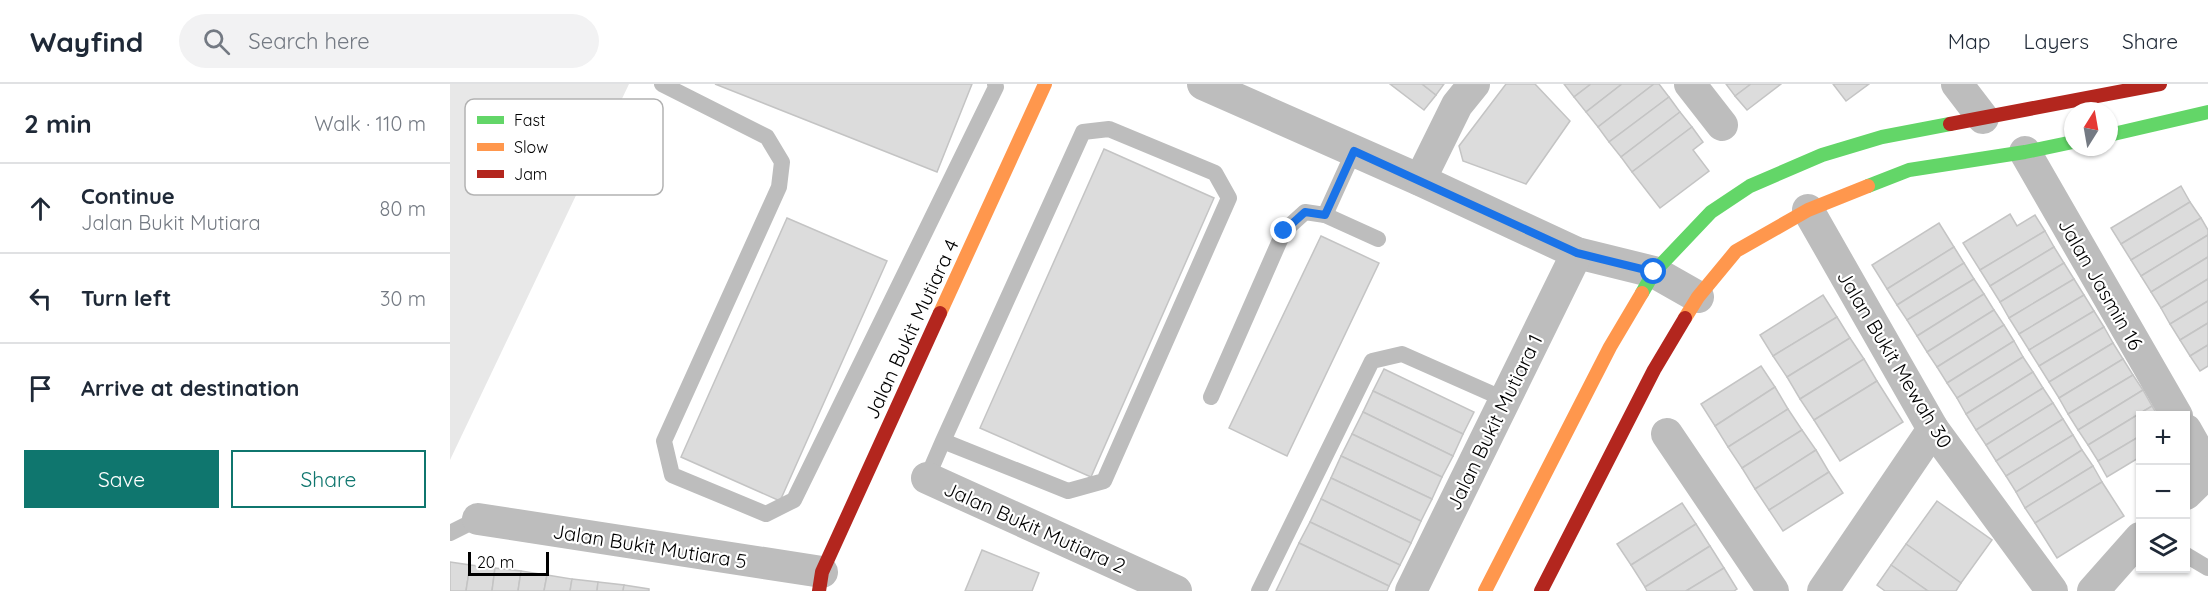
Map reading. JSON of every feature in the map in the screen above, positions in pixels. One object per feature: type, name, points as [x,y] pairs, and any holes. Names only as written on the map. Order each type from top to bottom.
[{"type":"street","name":"Jalan Bukit Mutiara 4","points":[[820,582],[1045,84]]},
{"type":"street","points":[[1203,84],[1420,180],[1577,253],[1654,272],[1698,297]]},
{"type":"street","points":[[1420,180],[1457,105],[1474,84]]},
{"type":"street","points":[[1689,84],[1722,125]]},
{"type":"street","points":[[1957,84],[1983,118]]},
{"type":"street","points":[[1485,591],[1610,347],[1654,272],[1711,212],[1750,186],[1822,155],[1882,137],[2160,84]]},
{"type":"street","points":[[2118,133],[2208,112]]},
{"type":"street","points":[[1541,591],[1654,370],[1698,297],[1736,251],[1808,210],[1909,170],[2064,144]]},
{"type":"street","name":"Jalan Jasmin 16","points":[[2025,152],[2174,411]]},
{"type":"street","name":"Jalan Bukit Mewah 30","points":[[1808,210],[1933,429],[2052,591]]},
{"type":"street","name":"Jalan Bukit Mutiara 1","points":[[1411,591],[1577,253]]},
{"type":"street","points":[[1823,591],[1933,429]]},
{"type":"street","points":[[1667,434],[1773,591]]},
{"type":"street","points":[[2190,437],[2208,471],[2190,490]]},
{"type":"street","name":"Jalan Bukit Mutiara 2","points":[[927,478],[1176,591]]},
{"type":"street","name":"Jalan Bukit Mutiara 5","points":[[478,519],[820,582]]},
{"type":"street","points":[[2093,591],[2136,542]]},
{"type":"lane","points":[[662,84],[767,137],[782,162],[779,187],[664,441],[672,475],[766,514],[794,500],[991,98],[995,84]]},
{"type":"lane","points":[[927,478],[943,441],[1083,132],[1109,129],[1215,173],[1229,198],[1104,481],[1068,491],[943,441]]},
{"type":"lane","points":[[1325,215],[1354,151]]},
{"type":"lane","points":[[1211,397],[1284,231],[1305,212],[1325,215],[1378,239]]},
{"type":"lane","points":[[1259,591],[1372,362],[1402,354],[1506,400]]},
{"type":"lane","points":[[450,533],[478,519]]},
{"type":"lane","points":[[2190,557],[2208,568]]},
{"type":"shaded area","points":[[450,84],[629,84],[622,99],[465,99],[465,195],[576,195],[450,460]]},
{"type":"building","points":[[715,84],[972,84],[937,172]]},
{"type":"building","points":[[1390,84],[1422,84],[1436,95],[1424,110]]},
{"type":"building","points":[[1422,84],[1444,84],[1436,95]]},
{"type":"building","points":[[1506,84],[1535,84],[1570,121],[1526,184],[1463,161],[1459,146]]},
{"type":"building","points":[[1564,84],[1591,84],[1574,97]]},
{"type":"building","points":[[1591,84],[1622,84],[1586,112],[1574,97]]},
{"type":"building","points":[[1622,84],[1654,84],[1598,127],[1586,112]]},
{"type":"building","points":[[1654,84],[1659,84],[1669,97],[1609,142],[1598,127]]},
{"type":"building","points":[[1726,84],[1751,84],[1735,96]]},
{"type":"building","points":[[1751,84],[1781,84],[1747,110],[1735,96]]},
{"type":"building","points":[[1833,84],[1869,84],[1846,101]]},
{"type":"building","points":[[1669,97],[1680,112],[1621,157],[1609,142]]},
{"type":"building","points":[[1680,112],[1692,127],[1632,172],[1621,157]]},
{"type":"building","points":[[1692,127],[1703,142],[1693,150],[1709,171],[1660,208],[1632,172]]},
{"type":"building","points":[[1104,149],[1214,198],[1091,477],[980,428]]},
{"type":"building","points":[[2181,186],[2190,202],[2121,244],[2111,228]]},
{"type":"building","points":[[2190,202],[2201,218],[2131,260],[2121,244]]},
{"type":"building","points":[[2010,214],[2017,226],[2035,215],[2045,231],[1980,270],[1963,243]]},
{"type":"building","points":[[787,218],[887,261],[780,501],[681,457]]},
{"type":"building","points":[[2201,218],[2208,230],[2208,235],[2141,276],[2131,260]]},
{"type":"building","points":[[1939,223],[1954,247],[1887,289],[1872,265]]},
{"type":"building","points":[[2045,231],[2054,247],[1990,286],[1980,270]]},
{"type":"building","points":[[2208,235],[2208,257],[2151,292],[2141,276]]},
{"type":"building","points":[[1321,236],[1379,263],[1287,456],[1229,428]]},
{"type":"building","points":[[1954,247],[1964,263],[1897,305],[1887,289]]},
{"type":"building","points":[[2054,247],[2064,263],[2000,302],[1990,286]]},
{"type":"building","points":[[2208,257],[2208,279],[2161,308],[2151,292]]},
{"type":"building","points":[[1964,263],[1974,279],[1907,320],[1897,305]]},
{"type":"building","points":[[2064,263],[2074,279],[2009,318],[2000,302]]},
{"type":"building","points":[[1974,279],[1984,294],[1917,336],[1907,320]]},
{"type":"building","points":[[2074,279],[2084,295],[2019,334],[2009,318]]},
{"type":"building","points":[[2208,279],[2208,301],[2170,324],[2161,308]]},
{"type":"building","points":[[1984,294],[1994,310],[1927,352],[1917,336]]},
{"type":"building","points":[[1823,295],[1837,317],[1773,356],[1760,335]]},
{"type":"building","points":[[2084,295],[2094,311],[2029,350],[2019,334]]},
{"type":"building","points":[[2208,301],[2208,323],[2180,340],[2170,324]]},
{"type":"building","points":[[1994,310],[2004,325],[1937,367],[1927,352]]},
{"type":"building","points":[[2094,311],[2104,327],[2039,366],[2029,350]]},
{"type":"building","points":[[1837,317],[1850,338],[1787,377],[1773,356]]},
{"type":"building","points":[[2208,323],[2208,345],[2190,356],[2180,340]]},
{"type":"building","points":[[2004,325],[2014,341],[1947,383],[1937,367]]},
{"type":"building","points":[[2104,327],[2113,343],[2049,382],[2039,366]]},
{"type":"building","points":[[1850,338],[1864,359],[1800,399],[1787,377]]},
{"type":"building","points":[[2014,341],[2023,357],[1957,398],[1947,383]]},
{"type":"building","points":[[2113,343],[2123,359],[2059,398],[2049,382]]},
{"type":"building","points":[[2208,345],[2208,366],[2200,371],[2190,356]]},
{"type":"building","points":[[2023,357],[2033,372],[1966,414],[1957,398]]},
{"type":"building","points":[[1864,359],[1877,381],[1814,420],[1800,399]]},
{"type":"building","points":[[2123,359],[2133,375],[2068,414],[2059,398]]},
{"type":"building","points":[[1761,366],[1775,387],[1715,426],[1701,404]]},
{"type":"building","points":[[1384,369],[1474,412],[1463,434],[1373,391]]},
{"type":"building","points":[[2033,372],[2043,388],[1976,430],[1966,414]]},
{"type":"building","points":[[2133,375],[2143,390],[2078,430],[2068,414]]},
{"type":"building","points":[[1877,381],[1903,422],[1840,461],[1814,420]]},
{"type":"building","points":[[1775,387],[1788,409],[1728,447],[1715,426]]},
{"type":"building","points":[[2043,388],[2053,403],[1986,445],[1976,430]]},
{"type":"building","points":[[2143,390],[2152,406],[2144,411],[2136,411],[2136,416],[2088,445],[2078,430]]},
{"type":"building","points":[[1373,391],[1463,434],[1453,456],[1363,412]]},
{"type":"building","points":[[2053,403],[2063,419],[1996,461],[1986,445]]},
{"type":"building","points":[[2152,406],[2155,411],[2144,411]]},
{"type":"building","points":[[1788,409],[1802,430],[1742,468],[1728,447]]},
{"type":"building","points":[[1363,412],[1453,456],[1442,477],[1352,434]]},
{"type":"building","points":[[2136,416],[2136,438],[2098,461],[2088,445]]},
{"type":"building","points":[[2063,419],[2073,435],[2006,476],[1996,461]]},
{"type":"building","points":[[1802,430],[1816,450],[1755,489],[1742,468]]},
{"type":"building","points":[[1352,434],[1442,477],[1432,499],[1341,456]]},
{"type":"building","points":[[2073,435],[2082,450],[2016,492],[2006,476]]},
{"type":"building","points":[[2136,438],[2136,459],[2107,477],[2098,461]]},
{"type":"building","points":[[1816,450],[1829,472],[1769,510],[1755,489]]},
{"type":"building","points":[[2082,450],[2093,466],[2025,508],[2016,492]]},
{"type":"building","points":[[1341,456],[1432,499],[1421,521],[1331,478]]},
{"type":"building","points":[[2093,466],[2102,482],[2035,523],[2025,508]]},
{"type":"building","points":[[1829,472],[1843,493],[1783,531],[1769,510]]},
{"type":"building","points":[[1331,478],[1421,521],[1411,543],[1321,499]]},
{"type":"building","points":[[2102,482],[2124,516],[2057,558],[2035,523]]},
{"type":"building","points":[[1321,499],[1411,543],[1400,565],[1310,522]]},
{"type":"building","points":[[1937,501],[1992,540],[1961,583],[1906,544]]},
{"type":"building","points":[[1682,503],[1696,524],[1631,565],[1617,544]]},
{"type":"building","points":[[1310,522],[1400,565],[1389,586],[1299,543]]},
{"type":"building","points":[[1696,524],[1710,546],[1645,587],[1631,565]]},
{"type":"building","points":[[1299,543],[1389,586],[1387,591],[1276,591]]},
{"type":"building","points":[[1906,544],[1961,583],[1956,591],[1928,591],[1891,565]]},
{"type":"building","points":[[1710,546],[1724,568],[1686,591],[1647,591],[1645,587]]},
{"type":"building","points":[[982,550],[1039,573],[1032,591],[965,591]]},
{"type":"building","points":[[450,562],[470,565],[466,591],[450,591]]},
{"type":"building","points":[[470,565],[495,568],[492,591],[466,591]]},
{"type":"building","points":[[1891,565],[1928,591],[1885,591],[1877,585]]},
{"type":"building","points":[[495,568],[521,571],[518,591],[492,591]]},
{"type":"building","points":[[1724,568],[1737,589],[1734,591],[1686,591]]},
{"type":"building","points":[[521,571],[547,575],[544,591],[518,591]]},
{"type":"building","points":[[547,575],[572,579],[570,591],[544,591]]},
{"type":"building","points":[[572,579],[598,582],[597,591],[570,591]]},
{"type":"building","points":[[598,582],[624,585],[623,591],[597,591]]},
{"type":"building","points":[[624,585],[649,589],[649,591],[623,591]]},
{"type":"traffic: fast","points":[[2118,133],[2208,112]]},
{"type":"traffic: fast","points":[[1642,293],[1654,272],[1711,212],[1750,186],[1822,155],[1882,137],[1950,124]]},
{"type":"traffic: fast","points":[[1868,186],[1909,170],[2064,144]]},
{"type":"traffic: slow","points":[[940,313],[1045,84]]},
{"type":"traffic: slow","points":[[1685,318],[1698,297],[1736,251],[1808,210],[1868,186]]},
{"type":"traffic: slow","points":[[1485,591],[1610,347],[1642,293]]},
{"type":"traffic: jam","points":[[1950,124],[2160,84]]},
{"type":"traffic: jam","points":[[819,591],[822,572],[940,313]]},
{"type":"traffic: jam","points":[[1541,591],[1654,370],[1685,318]]},
{"type":"route","points":[[1284,231],[1305,212],[1325,215],[1354,151],[1577,253],[1654,272]]}]
